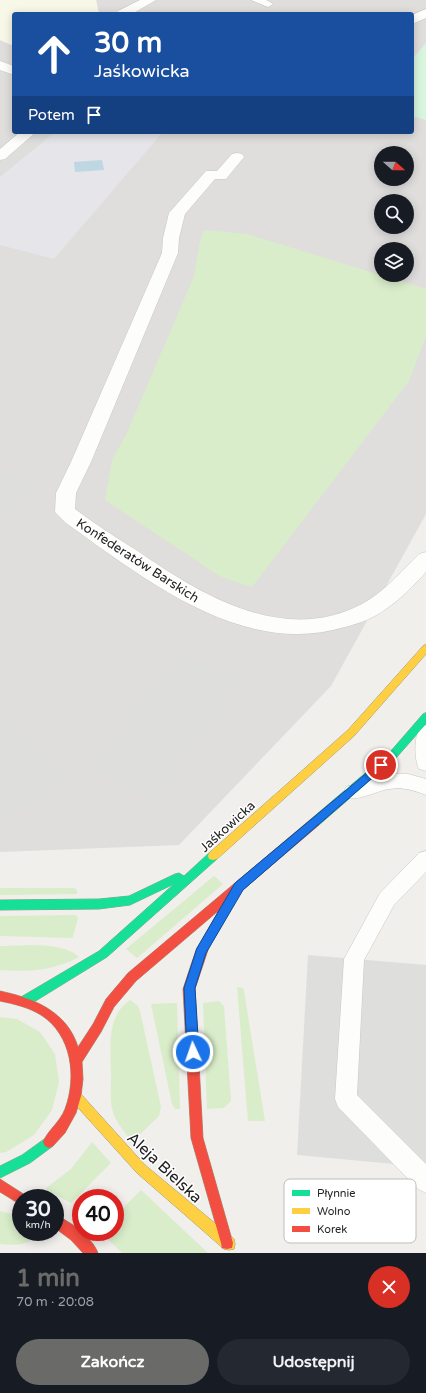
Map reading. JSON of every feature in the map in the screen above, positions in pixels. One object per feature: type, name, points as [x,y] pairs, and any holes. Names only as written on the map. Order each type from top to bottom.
[{"type":"street","points":[[126,12],[150,0]]},
{"type":"street","points":[[414,19],[426,13]]},
{"type":"street","points":[[0,65],[12,70]]},
{"type":"street","points":[[0,156],[27,134]]},
{"type":"street","name":"Konfederatów Barskich","points":[[237,157],[221,176],[211,174],[177,213],[171,238],[170,253],[81,462],[66,493],[65,512],[158,575],[210,606],[243,619],[284,628],[333,623],[368,609],[385,599],[426,559]]},
{"type":"street","name":"Jaśkowicka","points":[[25,1001],[102,954],[351,733],[426,648]]},
{"type":"street","points":[[77,1059],[97,1028],[110,1003],[132,977],[393,755],[426,717]]},
{"type":"street","points":[[0,905],[99,904],[130,900],[201,866]]},
{"type":"street","points":[[227,1243],[197,1138],[189,988],[201,952],[239,886]]},
{"type":"street","points":[[0,996],[25,1001],[49,1014],[66,1034],[77,1059],[78,1078],[76,1097],[65,1124],[45,1149],[17,1166],[0,1172]]},
{"type":"street","name":"Aleja Bielska","points":[[76,1097],[141,1169],[238,1253]]},
{"type":"street","points":[[0,1185],[12,1193]]},
{"type":"street","points":[[64,1227],[76,1235],[92,1253]]},
{"type":"lane","points":[[256,0],[268,4]]},
{"type":"lane","points":[[426,732],[426,764]]},
{"type":"lane","points":[[347,794],[388,780],[416,782],[426,787]]},
{"type":"lane","points":[[425,861],[386,899],[354,959],[346,1099],[426,1181]]},
{"type":"shaded area","points":[[0,0],[96,0],[99,12],[12,12],[12,45],[0,40]]},
{"type":"shaded area","points":[[96,0],[426,0],[426,514],[331,686],[179,845],[0,852],[0,40],[12,45],[12,134],[414,134],[414,12],[99,12]]},
{"type":"shaded area","points":[[33,134],[53,134],[0,177],[0,161]]},
{"type":"shaded area","points":[[53,134],[161,134],[54,259],[0,245],[0,177]]},
{"type":"shaded area","points":[[0,471],[37,481],[6,520],[0,518]]},
{"type":"shaded area","points":[[180,653],[244,680],[153,801],[87,769]]},
{"type":"shaded area","points":[[0,703],[65,783],[0,819]]},
{"type":"shaded area","points":[[308,955],[426,965],[426,1167],[297,1155]]},
{"type":"green space","points":[[426,43],[426,120],[414,117],[414,57]]},
{"type":"green space","points":[[204,230],[247,234],[374,273],[374,282],[403,282],[426,289],[426,336],[409,381],[252,587],[221,577],[105,500],[112,460],[126,435],[194,276],[200,241]]},
{"type":"green space","points":[[214,876],[223,884],[137,958],[126,949]]},
{"type":"green space","points":[[0,888],[74,888],[77,890],[77,894],[0,895]]},
{"type":"green space","points":[[76,915],[78,918],[73,937],[71,938],[0,936],[0,916]]},
{"type":"green space","points":[[0,946],[53,946],[72,952],[79,957],[69,962],[41,970],[0,970]]},
{"type":"green space","points":[[237,987],[243,988],[244,991],[265,1121],[248,1121]]},
{"type":"green space","points":[[130,1000],[138,1006],[140,1011],[161,1107],[159,1116],[132,1142],[119,1125],[112,1109],[110,1045],[116,1015]]},
{"type":"green space","points":[[219,1001],[224,1006],[231,1101],[224,1108],[207,1109],[203,1003]]},
{"type":"green space","points":[[177,1003],[180,1109],[175,1109],[172,1104],[151,1004]]},
{"type":"green space","points":[[0,1017],[17,1019],[40,1032],[55,1054],[59,1082],[52,1110],[34,1135],[6,1152],[0,1153]]},
{"type":"green space","points":[[92,1142],[111,1163],[85,1189],[72,1189],[71,1203],[64,1199],[64,1189],[45,1189],[71,1169]]},
{"type":"green space","points":[[141,1190],[208,1253],[122,1253],[110,1241],[124,1241],[124,1207]]},
{"type":"green space","points":[[0,1211],[12,1214],[12,1241],[30,1241],[18,1245],[0,1244]]},
{"type":"water","points":[[102,160],[104,170],[75,172],[74,162]]},
{"type":"traffic: fast","points":[[315,822],[393,755],[426,717]]},
{"type":"traffic: fast","points":[[25,1001],[103,954],[213,856]]},
{"type":"traffic: fast","points":[[0,905],[99,904],[130,900],[179,877]]},
{"type":"traffic: fast","points":[[202,950],[230,901]]},
{"type":"traffic: fast","points":[[0,1172],[26,1159],[49,1142]]},
{"type":"traffic: slow","points":[[213,856],[351,733],[426,648]]},
{"type":"traffic: slow","points":[[76,1097],[141,1169],[229,1244]]},
{"type":"traffic: jam","points":[[77,1059],[97,1028],[110,1003],[132,977],[315,822]]},
{"type":"traffic: jam","points":[[202,950],[189,989],[197,1138],[227,1243]]},
{"type":"traffic: jam","points":[[0,996],[27,1003],[39,1008],[51,1016],[63,1029],[71,1044],[76,1061],[77,1079],[75,1096],[70,1113],[61,1129],[49,1142]]},
{"type":"traffic: jam","points":[[0,1185],[12,1193]]},
{"type":"traffic: jam","points":[[64,1227],[76,1235],[92,1253]]},
{"type":"route","points":[[193,1052],[189,988],[201,952],[239,886],[381,765]]}]
